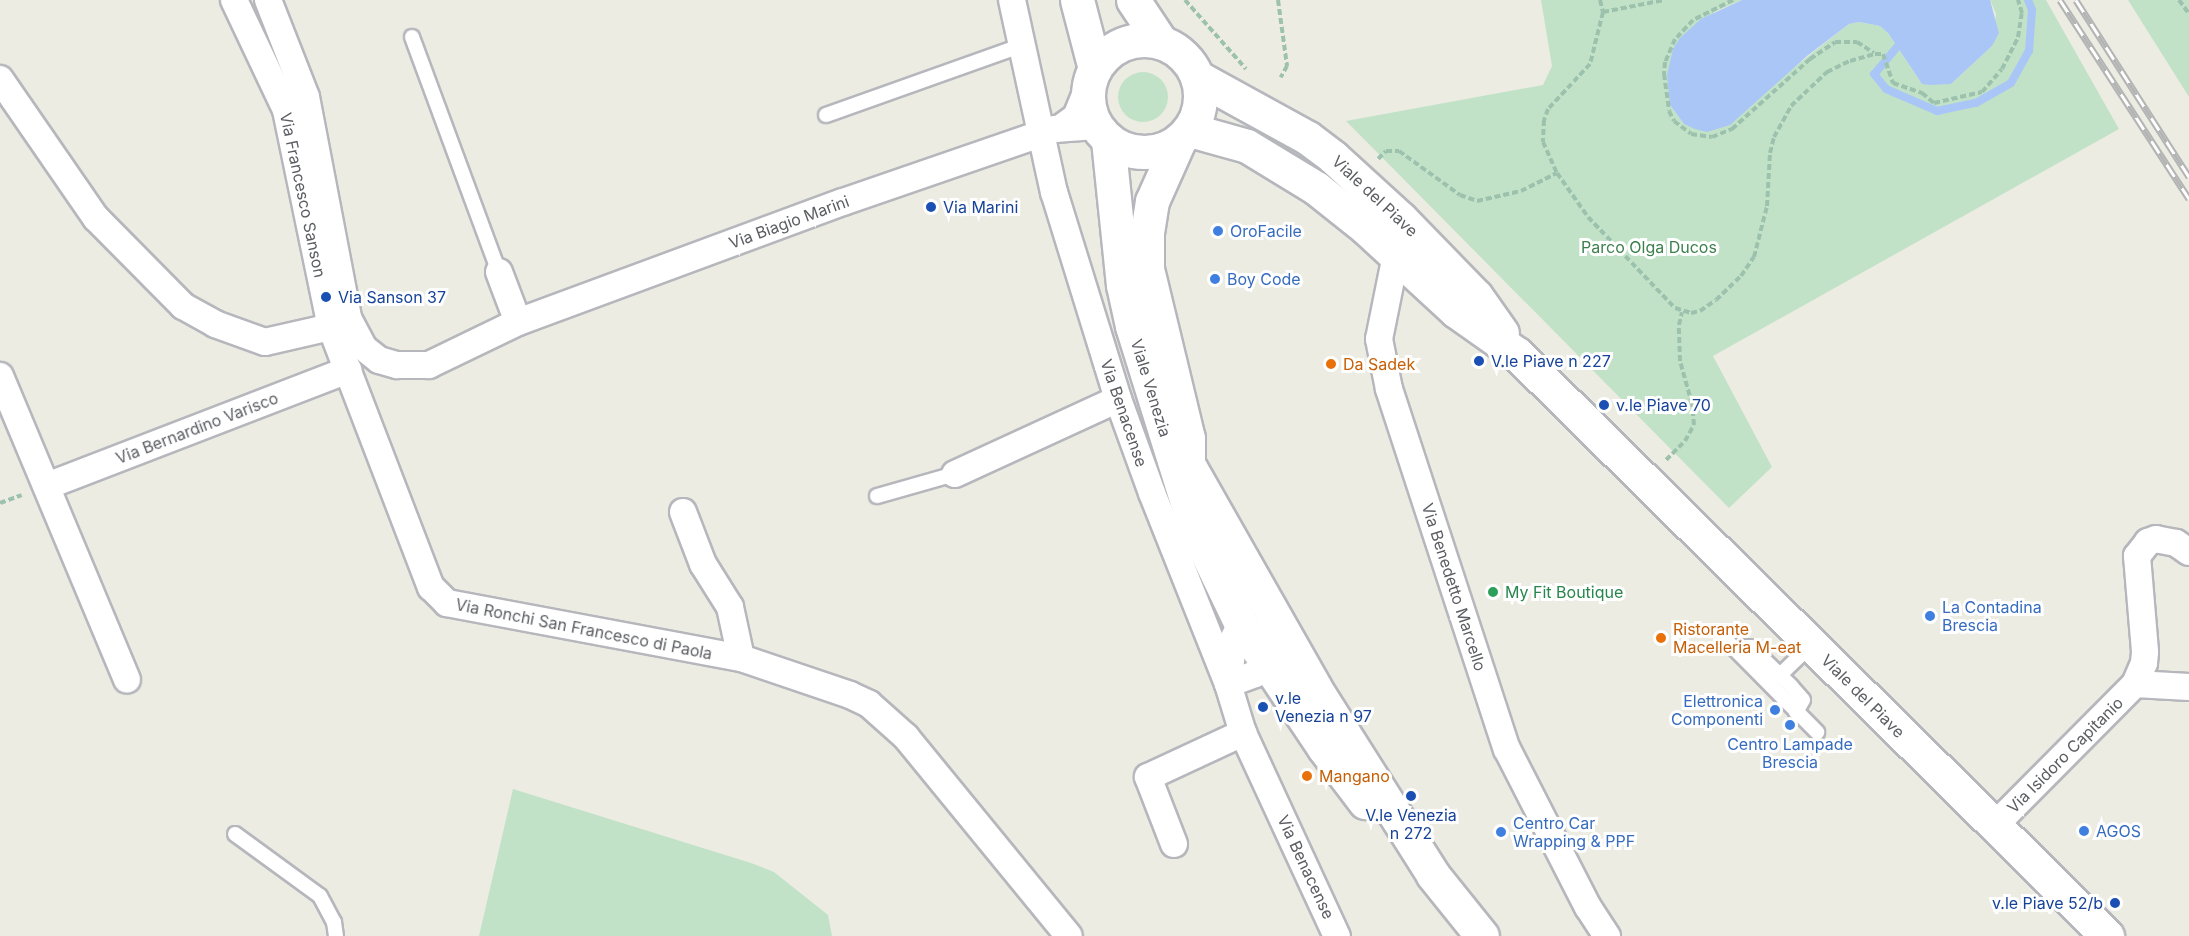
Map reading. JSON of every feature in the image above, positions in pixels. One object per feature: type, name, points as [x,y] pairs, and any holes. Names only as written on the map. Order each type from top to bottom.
[{"type":"main road","points":[[1077,0],[1091,78],[1089,107],[1102,133],[1125,150],[1143,153],[1161,151],[1184,136],[1199,114],[1201,96],[1198,78],[1190,62],[1177,50],[1161,42],[1143,40],[1124,43],[1107,53],[1091,78]]},
{"type":"main road","points":[[1133,0],[1161,42]]},
{"type":"main road","name":"Viale del Piave","points":[[1198,78],[1308,138],[1368,187],[1476,296],[1517,354],[2107,936]]},
{"type":"main road","name":"Viale Venezia","points":[[1102,133],[1123,285],[1132,326],[1195,528],[1241,624],[1267,665],[1324,748],[1385,829],[1433,875]]},
{"type":"main road","name":"Viale del Piave","points":[[1184,136],[1247,146],[1294,173],[1365,227],[1455,311],[1517,354]]},
{"type":"main road","name":"Viale Venezia","points":[[1184,136],[1152,201],[1147,233],[1147,269],[1188,438],[1188,464],[1315,688],[1433,875],[1482,936]]},
{"type":"street","name":"Via Francesco Sanson","points":[[234,0],[286,110],[331,327]]},
{"type":"street","name":"Via Biagio Marini","points":[[268,0],[306,98],[348,318],[364,348],[379,360],[397,365],[429,365],[518,322],[843,202],[1051,131]]},
{"type":"street","name":"Via Benacense","points":[[1012,0],[1020,46],[1051,131],[1054,192],[1118,399],[1152,493],[1228,684],[1244,733],[1337,936]]},
{"type":"street","points":[[1051,131],[1076,117],[1091,78]]},
{"type":"street","points":[[0,79],[96,218],[183,306],[215,324],[265,342],[331,327]]},
{"type":"street","points":[[1051,131],[1102,133]]},
{"type":"street","name":"Via Benedetto Marcello","points":[[1401,219],[1397,256],[1379,339],[1389,389],[1507,749],[1588,907],[1607,936]]},
{"type":"street","points":[[499,272],[518,322]]},
{"type":"street","name":"Via Ronchi San Francesco di Paola","points":[[331,327],[431,586],[447,603],[741,658],[850,695],[869,704],[906,737],[1069,936]]},
{"type":"street","name":"Via Bernardino Varisco","points":[[47,486],[348,370]]},
{"type":"street","points":[[0,376],[127,679]]},
{"type":"street","points":[[955,474],[1118,399]]},
{"type":"street","name":"Viale Venezia","points":[[1188,464],[1232,580],[1241,624]]},
{"type":"street","points":[[683,512],[703,564],[730,607],[741,658]]},
{"type":"street","name":"Via Isidoro Capitanio","points":[[1994,826],[2135,684],[2144,663],[2145,652],[2137,556],[2142,548],[2156,539],[2176,543],[2189,552]]},
{"type":"street","name":"Via Benacense","points":[[1228,684],[1234,638],[1241,624]]},
{"type":"street","points":[[1228,684],[1255,674],[1267,665]]},
{"type":"street","name":"Via Isidoro Capitanio","points":[[2135,684],[2189,687]]},
{"type":"street","points":[[1174,844],[1148,777],[1244,733]]},
{"type":"lane","points":[[412,37],[499,272]]},
{"type":"lane","points":[[826,115],[1020,46]]},
{"type":"lane","points":[[877,496],[955,474]]},
{"type":"lane","points":[[1723,637],[1817,732]]},
{"type":"lane","points":[[1780,675],[1812,644]]},
{"type":"lane","points":[[1739,653],[1751,646],[1780,675],[1803,700],[1796,712]]},
{"type":"lane","points":[[236,834],[320,896],[334,922],[336,936]]},
{"type":"path","points":[[1185,0],[1247,70]]},
{"type":"path","points":[[1278,0],[1287,66],[1281,76]]},
{"type":"path","points":[[1600,0],[1603,12],[1590,64],[1555,100],[1544,120],[1543,142],[1557,173],[1588,217],[1675,308],[1682,312],[1700,311],[1716,300],[1741,276],[1754,257],[1767,206],[1770,153],[1774,137],[1785,114],[1827,72],[1850,61],[1883,54],[1893,83],[1922,93],[1934,103],[1982,92],[2002,69],[2018,37],[2022,13],[2018,0]]},
{"type":"path","points":[[1603,12],[1664,0]]},
{"type":"path","points":[[1734,0],[1693,20],[1675,39],[1667,56],[1664,74],[1669,111],[1674,121],[1691,134],[1712,137],[1732,129],[1810,59],[1835,42],[1857,42],[1875,54]]},
{"type":"path","points":[[2179,0],[2189,14]]},
{"type":"path","points":[[1371,165],[1386,151],[1399,151],[1460,195],[1477,201],[1521,191],[1557,173]]},
{"type":"path","points":[[1645,481],[1686,441],[1694,425],[1692,404],[1680,361],[1679,325],[1682,312]]},
{"type":"green space","name":"Parco Olga Ducos","points":[[1541,0],[1742,0],[1714,12],[1670,105],[1684,124],[1783,76],[1849,24],[1859,22],[1880,26],[1888,33],[1922,84],[1951,84],[1992,46],[1996,14],[1990,0],[2046,0],[2119,129],[1713,356],[1772,467],[1729,508],[1346,121],[1543,85],[1552,66]]},
{"type":"green space","points":[[2128,0],[2189,0],[2189,97]]},
{"type":"green space","points":[[1143,72],[1157,76],[1164,83],[1168,97],[1164,111],[1157,118],[1143,122],[1129,118],[1122,111],[1118,97],[1122,83],[1129,76]]},
{"type":"green space","points":[[513,789],[774,872],[828,915],[832,936],[479,936]]},
{"type":"water","points":[[1742,0],[1990,0],[1999,33],[1992,46],[1951,84],[1931,85],[1922,84],[1888,33],[1880,26],[1859,22],[1849,24],[1807,56],[1730,125],[1707,132],[1695,129],[1684,124],[1670,105],[1667,75],[1673,49],[1680,38],[1701,19]]},
{"type":"waterway","points":[[1897,47],[1874,74],[1886,89],[1937,111],[1976,103],[2011,83],[2029,51],[2032,10],[2028,0]]},
{"type":"railway","points":[[2060,0],[2189,199]]},
{"type":"railway","points":[[2076,0],[2189,177]]},
{"type":"place","name":"Via Marini","points":[[931,207]]},
{"type":"place","name":"OroFacile","points":[[1218,231]]},
{"type":"place","name":"Boy Code","points":[[1215,279]]},
{"type":"place","name":"Via Sanson 37","points":[[326,297]]},
{"type":"place","name":"V.le Piave n 227","points":[[1479,361]]},
{"type":"place","name":"Da Sadek","points":[[1331,364]]},
{"type":"place","name":"v.le Piave 70","points":[[1604,405]]},
{"type":"place","name":"My Fit Boutique","points":[[1493,592]]},
{"type":"place","name":"La Contadina Brescia","points":[[1930,616]]},
{"type":"place","name":"Ristorante Macelleria M-eat","points":[[1661,638]]},
{"type":"place","name":"v.le Venezia n 97","points":[[1263,707]]},
{"type":"place","name":"Elettronica Componenti","points":[[1775,710]]},
{"type":"place","name":"Centro Lampade Brescia","points":[[1790,725]]},
{"type":"place","name":"Mangano","points":[[1307,776]]},
{"type":"place","name":"V.le Venezia n 272","points":[[1411,796]]},
{"type":"place","name":"AGOS","points":[[2084,831]]},
{"type":"place","name":"Centro Car Wrapping & PPF","points":[[1501,832]]},
{"type":"place","name":"v.le Piave 52/b","points":[[2115,903]]}]
